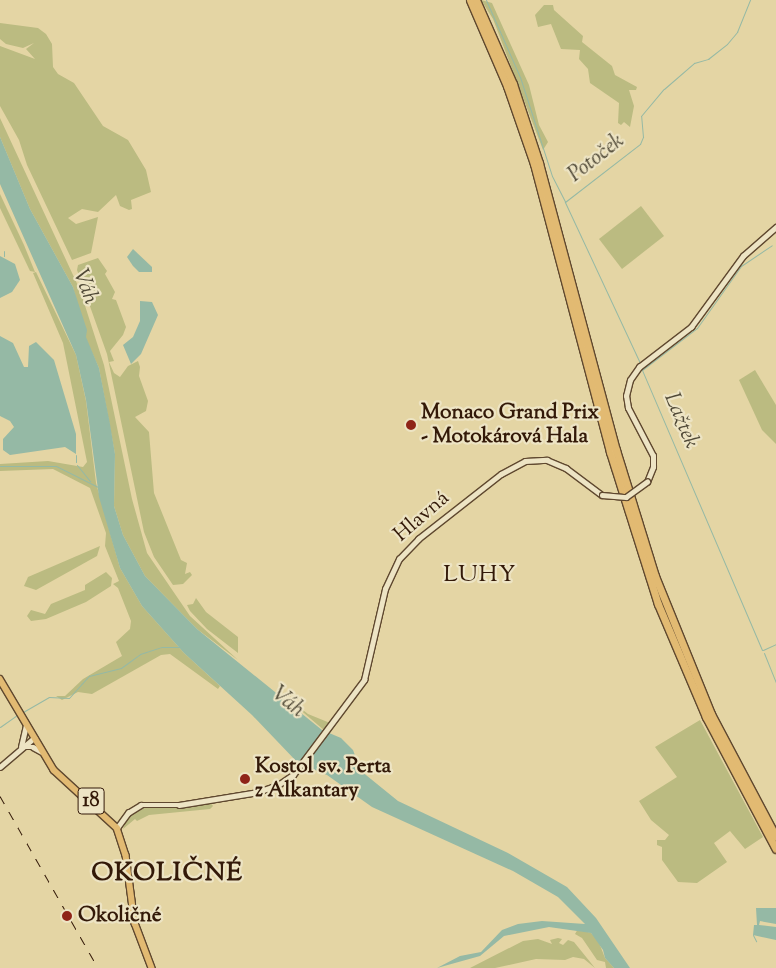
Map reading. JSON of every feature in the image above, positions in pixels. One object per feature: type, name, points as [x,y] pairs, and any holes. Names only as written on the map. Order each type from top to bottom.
[{"type":"highway","points":[[470,0],[504,78],[534,164],[610,452],[655,596],[706,717],[776,849]]},
{"type":"highway","points":[[476,0],[513,84],[537,156],[616,450],[655,576],[711,714],[776,837]]},
{"type":"main road","name":"18","points":[[0,679],[42,752],[62,780],[98,807],[117,828],[126,855],[135,923],[152,968]]},
{"type":"street","name":"Hlavná","points":[[117,828],[128,813],[141,805],[182,805],[258,792],[284,782],[299,768],[328,731],[365,678],[387,582],[399,559],[414,542],[501,474],[525,461],[556,463],[602,495],[626,497],[647,482],[653,467],[653,456],[631,415],[626,396],[630,380],[641,366],[691,327],[743,256],[776,227]]},
{"type":"street","points":[[21,747],[26,725]]},
{"type":"street","points":[[0,767],[21,747],[34,738]]},
{"type":"street","points":[[21,747],[33,747],[42,752]]},
{"type":"green space","points":[[481,0],[492,3],[529,85],[539,125],[548,142],[543,150],[493,19]]},
{"type":"green space","points":[[544,5],[553,5],[554,10],[583,36],[582,42],[612,66],[615,75],[637,87],[636,90],[629,90],[634,106],[630,127],[624,122],[621,125],[618,123],[619,103],[590,83],[588,69],[579,59],[580,50],[561,49],[551,24],[538,27],[535,15]]},
{"type":"green space","points":[[0,23],[38,28],[46,34],[52,44],[53,67],[58,74],[74,83],[103,126],[128,140],[146,170],[151,192],[131,200],[132,209],[129,210],[120,206],[116,195],[98,212],[82,209],[68,218],[76,224],[98,217],[91,253],[72,260],[27,165],[19,140],[0,106],[0,46],[35,59],[26,49],[34,43],[23,48],[6,44],[0,39]]},
{"type":"green space","points":[[0,118],[80,290],[104,365],[132,499],[147,553],[190,616],[238,660],[197,629],[145,576],[123,535],[114,506],[115,454],[99,368],[85,337],[73,287],[30,209],[0,137]]},
{"type":"green space","points":[[0,194],[35,272],[30,271],[0,208]]},
{"type":"green space","points":[[641,206],[664,236],[622,269],[599,239]]},
{"type":"green space","points":[[98,258],[107,271],[105,274],[115,292],[112,299],[116,300],[126,327],[123,335],[110,351],[114,361],[109,362],[114,373],[120,377],[128,366],[138,361],[140,367],[139,376],[148,401],[146,411],[135,417],[149,432],[154,493],[181,560],[187,563],[185,574],[190,572],[192,575],[183,584],[173,585],[154,557],[144,532],[107,354],[77,270],[78,265]]},
{"type":"green space","points":[[36,272],[76,355],[86,401],[96,483],[120,568],[142,606],[184,653],[220,686],[218,689],[170,654],[161,655],[92,694],[78,692],[62,700],[56,696],[65,696],[83,679],[122,656],[116,642],[130,629],[131,621],[118,588],[113,584],[119,581],[105,546],[106,533],[90,488],[53,469],[0,471],[0,464],[48,461],[83,467],[87,462],[63,343],[33,273]]},
{"type":"green space","points":[[755,370],[776,405],[776,444],[762,430],[739,380]]},
{"type":"green space","points":[[100,546],[97,556],[36,590],[24,586],[28,577]]},
{"type":"green space","points":[[106,572],[112,578],[111,586],[86,602],[46,619],[31,621],[27,616],[31,610],[45,614],[51,604],[85,590],[85,585]]},
{"type":"green space","points":[[196,598],[206,612],[238,637],[238,653],[207,629],[190,611],[187,605],[193,604]]},
{"type":"green space","points":[[276,689],[308,714],[330,723],[325,731]]},
{"type":"green space","points":[[700,720],[763,837],[745,849],[730,831],[714,843],[727,862],[697,883],[678,882],[662,860],[662,847],[657,845],[657,840],[665,840],[669,835],[651,820],[639,801],[677,777],[655,747]]},
{"type":"green space","points":[[210,802],[213,806],[210,809],[149,815],[137,821],[135,819],[123,829],[128,816],[141,807]]},
{"type":"green space","points":[[578,929],[591,933],[598,940],[605,958],[614,968],[606,968],[605,962],[597,960],[582,938],[575,934]]},
{"type":"green space","points":[[538,939],[552,944],[550,940],[562,939],[559,943],[563,945],[568,940],[574,942],[595,968],[584,959],[573,957],[565,960],[536,959],[495,968],[470,968],[523,941]]},
{"type":"water","name":"Váh","points":[[0,137],[30,209],[73,287],[87,330],[86,337],[99,368],[110,424],[115,454],[114,506],[123,535],[145,576],[197,629],[322,730],[341,738],[353,750],[361,771],[398,801],[508,853],[567,887],[596,918],[630,968],[614,968],[605,958],[603,950],[591,933],[549,927],[504,936],[480,956],[437,968],[460,956],[481,952],[502,930],[518,924],[542,921],[585,924],[558,897],[513,871],[372,807],[327,775],[298,763],[252,715],[184,653],[142,606],[120,568],[99,497],[86,400],[76,355],[0,184]]},
{"type":"water","points":[[133,249],[152,267],[152,272],[139,272],[133,266],[127,257]]},
{"type":"water","points":[[0,256],[15,264],[20,280],[12,292],[0,298]]},
{"type":"water","points":[[140,301],[152,302],[158,315],[141,354],[131,364],[123,345],[133,337],[140,321]]},
{"type":"water","points":[[0,336],[13,343],[24,367],[28,367],[29,346],[36,342],[54,360],[76,434],[76,454],[65,447],[10,455],[3,450],[3,439],[14,427],[10,421],[0,416]]},
{"type":"water","points":[[756,908],[776,908],[776,924],[760,921],[759,925],[776,927],[776,940],[753,935],[754,925],[757,925]]},
{"type":"waterway","points":[[486,0],[520,77],[552,176],[565,202]]},
{"type":"waterway","name":"Potoček","points":[[640,363],[565,202],[640,144],[643,137],[641,116],[664,89],[694,63],[708,59],[727,44],[737,32],[750,0]]},
{"type":"waterway","name":"Lažtek","points":[[762,650],[642,370],[697,328],[741,266],[772,245]]},
{"type":"waterway","points":[[4,251],[4,256]]},
{"type":"waterway","points":[[76,455],[76,462]]},
{"type":"waterway","points":[[77,465],[90,481]]},
{"type":"waterway","points":[[0,466],[56,466],[98,487]]},
{"type":"waterway","points":[[763,650],[776,644]]},
{"type":"waterway","points":[[23,712],[49,697],[69,698],[89,676],[121,668],[140,654],[162,647],[180,647]]},
{"type":"waterway","name":"Lažtek","points":[[764,653],[776,683]]},
{"type":"waterway","points":[[0,727],[17,715]]},
{"type":"waterway","points":[[753,935],[756,941]]},
{"type":"railway","points":[[0,796],[98,968]]},
{"type":"place","name":"Monaco Grand Prix - Motokárová Hala","points":[[411,425]]},
{"type":"place","name":"Kostol sv. Perta z Alkantary","points":[[245,779]]},
{"type":"place","name":"Okoličné","points":[[67,916]]},
{"type":"district","name":"LUHY","points":[[480,576]]},
{"type":"district","name":"OKOLIČNÉ","points":[[167,874]]}]
